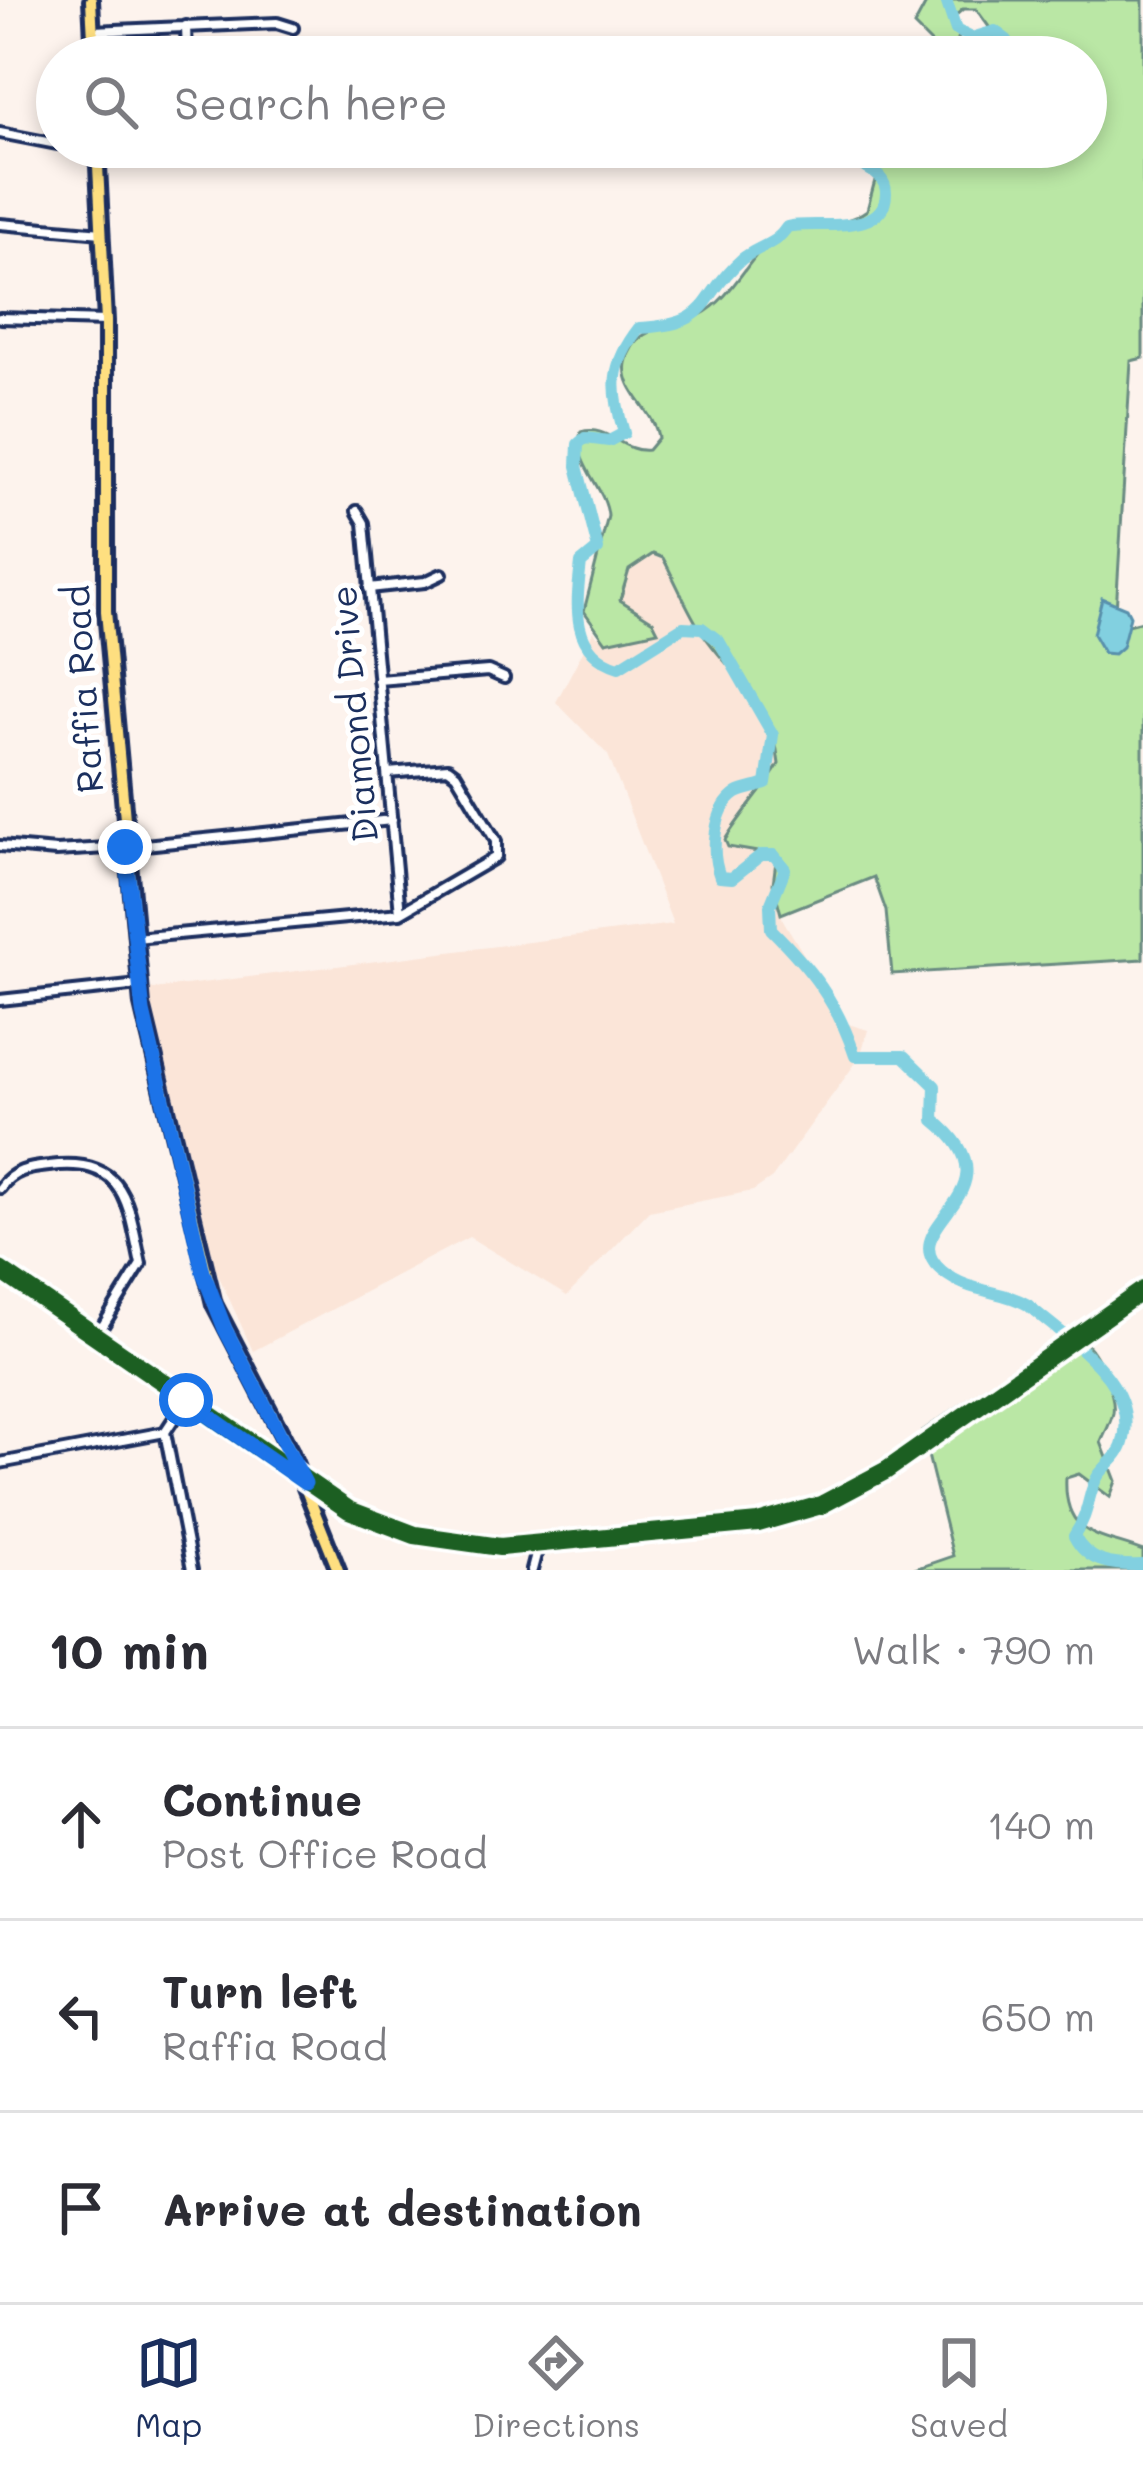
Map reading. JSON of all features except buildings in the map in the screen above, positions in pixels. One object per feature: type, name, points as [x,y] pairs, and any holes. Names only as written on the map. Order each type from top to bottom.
[{"type":"main road","points":[[91,0],[93,36]]},
{"type":"main road","name":"Raffia Road","points":[[98,168],[106,321],[106,611],[139,986],[208,1288],[305,1483],[338,1570]]},
{"type":"street","points":[[93,31],[277,22],[293,28]]},
{"type":"street","points":[[186,26],[186,36]]},
{"type":"street","points":[[0,133],[36,140]]},
{"type":"street","points":[[0,224],[102,233]]},
{"type":"street","points":[[0,318],[106,321]]},
{"type":"street","name":"Diamond Drive","points":[[357,511],[364,523],[400,913]]},
{"type":"street","points":[[369,588],[425,582],[442,574]]},
{"type":"street","points":[[378,680],[488,670],[504,678]]},
{"type":"street","points":[[135,938],[400,913],[496,857],[500,850],[456,774],[448,768],[388,773]]},
{"type":"street","points":[[0,846],[125,847],[392,820]]},
{"type":"street","points":[[0,1000],[139,986]]},
{"type":"street","points":[[0,1188],[19,1171],[72,1163],[100,1169],[124,1192],[141,1264],[96,1337]]},
{"type":"street","points":[[0,1270],[358,1515],[415,1535],[473,1546],[538,1547],[758,1523],[821,1505],[887,1470],[1143,1290]]},
{"type":"street","points":[[186,1400],[165,1432],[188,1569]]},
{"type":"street","points":[[0,1463],[165,1432]]},
{"type":"street","points":[[532,1570],[538,1547]]},
{"type":"shaded area","points":[[653,554],[663,558],[698,628],[745,681],[778,752],[779,764],[734,825],[728,847],[769,854],[776,861],[773,884],[783,920],[845,1023],[868,1030],[860,1057],[772,1178],[753,1191],[649,1211],[567,1296],[469,1237],[253,1351],[200,1235],[138,991],[673,924],[608,755],[556,702],[594,630],[597,636],[653,621],[620,601],[629,570]]},
{"type":"green space","points":[[928,0],[1143,0],[1143,358],[1131,361],[1115,628],[1143,621],[1143,959],[892,974],[886,911],[874,877],[781,914],[773,884],[776,861],[769,854],[728,847],[725,840],[779,764],[775,740],[758,703],[698,626],[663,558],[653,554],[629,570],[620,600],[653,621],[658,631],[606,642],[584,611],[608,516],[581,454],[581,432],[599,432],[639,450],[648,450],[658,438],[628,383],[626,363],[637,341],[712,307],[778,235],[845,220],[867,210],[878,168],[1107,168],[1107,36],[995,36],[976,9],[963,9],[955,16],[959,36],[924,36],[914,26]]},
{"type":"green space","points":[[1082,1340],[1100,1362],[1112,1395],[1113,1413],[1101,1442],[1116,1481],[1110,1497],[1079,1474],[1066,1478],[1067,1498],[1078,1523],[1088,1531],[1143,1551],[1143,1570],[912,1570],[953,1556],[922,1431],[1047,1345]]},
{"type":"water","points":[[1102,598],[1126,608],[1130,616],[1122,647],[1114,654],[1104,653],[1093,634]]},
{"type":"waterway","points":[[946,0],[956,30],[968,36]]},
{"type":"waterway","points":[[979,36],[995,31],[1002,36]]},
{"type":"waterway","points":[[866,168],[886,188],[883,207],[874,216],[846,224],[787,227],[778,238],[742,259],[693,315],[664,326],[639,328],[629,341],[616,378],[624,433],[609,441],[585,438],[578,444],[577,466],[598,549],[581,563],[580,625],[592,650],[619,667],[683,627],[702,628],[719,641],[773,735],[766,784],[737,793],[718,821],[715,856],[720,877],[732,878],[761,855],[774,855],[785,869],[770,906],[771,929],[821,987],[855,1056],[904,1056],[935,1086],[934,1120],[959,1146],[966,1168],[963,1188],[931,1238],[930,1254],[953,1278],[1028,1305],[1081,1349],[1112,1383],[1126,1423],[1122,1446],[1095,1482],[1074,1536],[1094,1558],[1143,1565]]},
{"type":"cycle path","points":[[0,1270],[349,1510],[415,1535],[500,1547],[758,1523],[821,1505],[887,1470],[1143,1290]]},
{"type":"route","points":[[125,847],[143,1012],[203,1272],[225,1329],[305,1483],[186,1400]]}]
